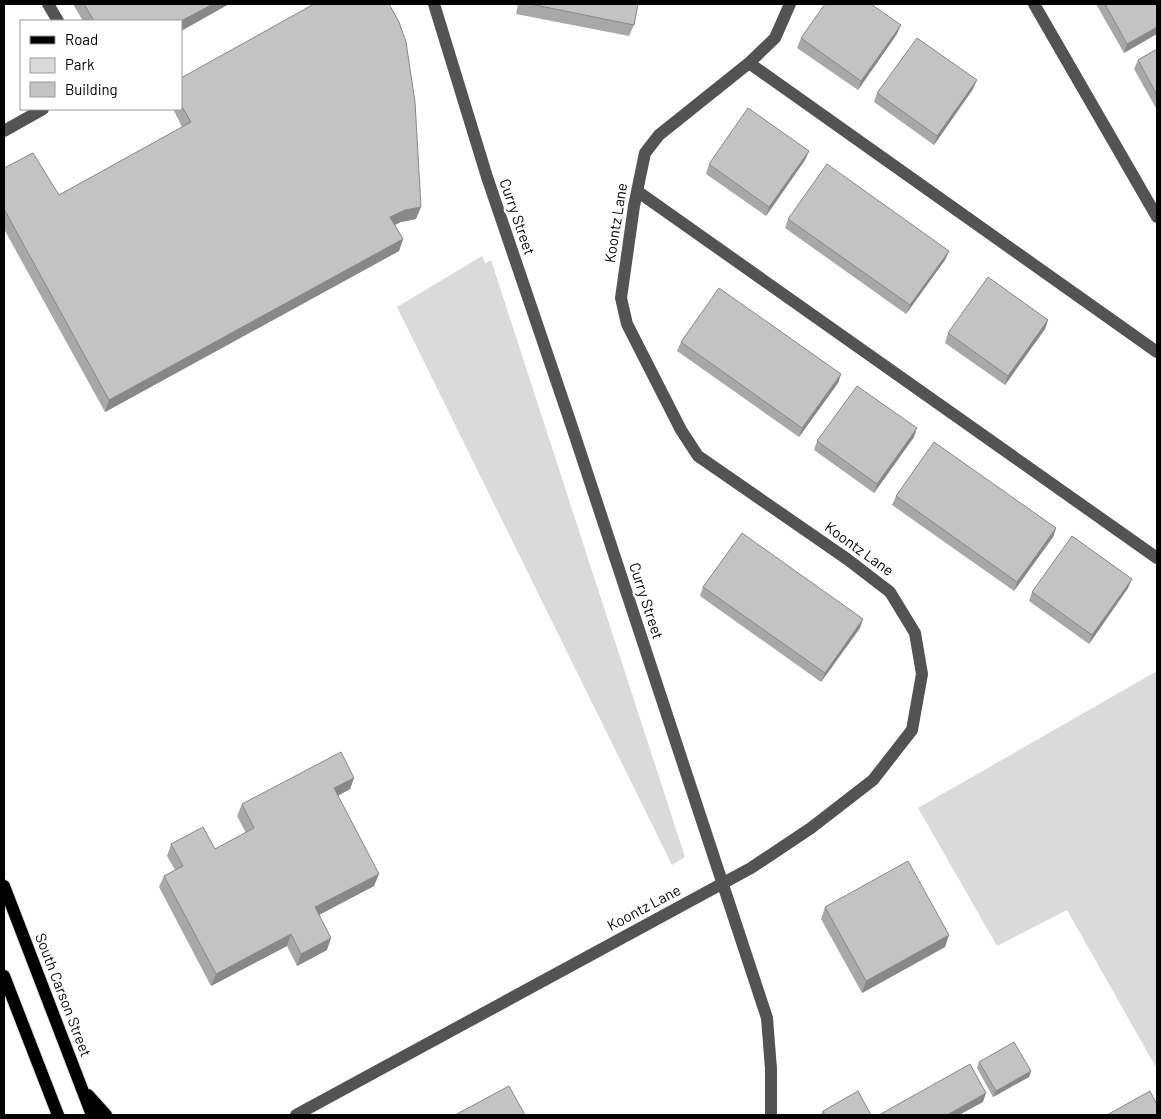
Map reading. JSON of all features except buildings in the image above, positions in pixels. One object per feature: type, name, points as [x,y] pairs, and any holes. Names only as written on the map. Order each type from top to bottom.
[{"type":"main road","name":"South Carson Street","points":[[4,886],[92,1115]]},
{"type":"main road","points":[[4,976],[58,1115]]},
{"type":"main road","points":[[82,1089],[106,1115]]},
{"type":"street","points":[[48,4],[57,20]]},
{"type":"street","name":"Curry Street","points":[[434,4],[487,177],[570,421],[767,1018],[771,1069],[771,1115]]},
{"type":"street","name":"Koontz Lane","points":[[296,1115],[751,868],[811,828],[873,780],[912,730],[922,674],[915,633],[890,592],[839,554],[698,456],[682,430],[627,324],[621,298],[637,191],[645,154],[659,135],[748,63],[774,38],[790,4]]},
{"type":"street","points":[[1034,4],[1157,216]]},
{"type":"street","points":[[748,63],[1157,352]]},
{"type":"street","points":[[4,131],[41,110]]},
{"type":"street","points":[[637,191],[1157,558]]},
{"type":"green space","points":[[482,256],[485,263],[491,260],[685,857],[672,865],[397,307]]},
{"type":"green space","points":[[1157,671],[1157,1069],[1067,910],[997,946],[918,808]]}]
